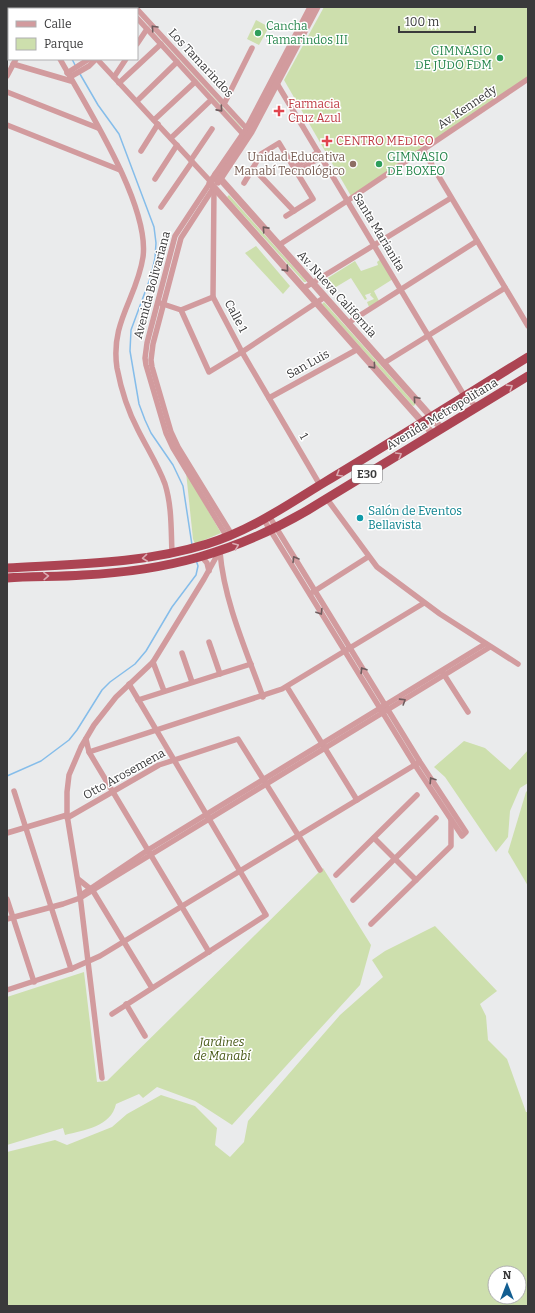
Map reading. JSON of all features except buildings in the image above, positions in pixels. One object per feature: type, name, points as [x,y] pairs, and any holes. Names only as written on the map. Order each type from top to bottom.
[{"type":"highway","name":"Avenida Metropolitana","points":[[465,397],[528,357]]},
{"type":"highway","name":"Avenida Metropolitana","points":[[7,578],[113,573],[186,562],[220,552],[273,529],[328,498],[528,376]]},
{"type":"highway","name":"E30","points":[[7,568],[150,558],[183,551],[229,536],[266,518],[423,424],[465,397]]},
{"type":"highway","points":[[26,567],[27,577]]},
{"type":"street","name":"Avenida Bolivariana","points":[[275,81],[311,7]]},
{"type":"street","name":"Avenida Bolivariana","points":[[229,536],[178,447],[169,427],[151,360],[161,303],[177,232],[247,133],[317,7]]},
{"type":"street","name":"Los Tamarindos","points":[[138,10],[224,104],[247,133]]},
{"type":"street","name":"Los Tamarindos","points":[[138,19],[211,100],[247,133]]},
{"type":"street","points":[[138,43],[147,30]]},
{"type":"street","points":[[119,83],[161,44]]},
{"type":"street","points":[[224,104],[252,48]]},
{"type":"street","points":[[61,60],[120,170],[137,212],[143,248],[139,271],[119,326],[116,347],[117,368],[131,414],[165,486],[170,506],[172,553]]},
{"type":"street","points":[[98,60],[212,184]]},
{"type":"street","points":[[114,77],[125,60]]},
{"type":"street","points":[[7,76],[14,62],[70,77]]},
{"type":"street","points":[[70,77],[88,62]]},
{"type":"street","points":[[136,101],[177,62]]},
{"type":"street","name":"Av. Kennedy","points":[[279,245],[528,79]]},
{"type":"street","name":"Santa Marianita","points":[[275,81],[465,397],[477,407]]},
{"type":"street","points":[[141,151],[156,122],[195,82]]},
{"type":"street","points":[[7,92],[98,128]]},
{"type":"street","points":[[171,138],[211,100]]},
{"type":"street","points":[[7,125],[120,170]]},
{"type":"street","points":[[161,206],[212,129]]},
{"type":"street","points":[[244,183],[261,154],[279,143],[313,199],[286,216]]},
{"type":"street","points":[[155,179],[177,145]]},
{"type":"street","points":[[423,150],[528,326]]},
{"type":"street","points":[[296,169],[320,155]]},
{"type":"street","points":[[253,168],[294,211]]},
{"type":"street","name":"Av. Nueva California","points":[[218,176],[442,429]]},
{"type":"street","name":"Av. Nueva California","points":[[212,184],[433,434]]},
{"type":"street","name":"Calle 1","points":[[212,184],[213,297],[242,352],[269,398]]},
{"type":"street","points":[[304,288],[451,198]]},
{"type":"street","points":[[348,323],[477,241]]},
{"type":"street","points":[[384,363],[505,288]]},
{"type":"street","points":[[161,303],[180,310],[213,297]]},
{"type":"street","points":[[180,310],[209,372],[325,297]]},
{"type":"street","name":"San Luis","points":[[269,398],[358,349]]},
{"type":"street","name":"1","points":[[269,398],[320,485]]},
{"type":"street","points":[[328,498],[368,557],[384,573],[424,603],[518,664]]},
{"type":"street","points":[[266,518],[344,652],[384,710],[462,836],[466,832],[417,763]]},
{"type":"street","points":[[102,1078],[78,879],[67,817],[69,775],[86,739],[107,707],[153,662],[220,552]]},
{"type":"street","points":[[220,552],[228,595],[262,697]]},
{"type":"street","points":[[201,557],[207,563],[209,571]]},
{"type":"street","points":[[311,593],[368,557]]},
{"type":"street","points":[[311,593],[350,649],[384,710]]},
{"type":"street","points":[[89,752],[262,697],[287,687],[424,603]]},
{"type":"street","points":[[209,642],[220,674]]},
{"type":"street","points":[[10,919],[51,908],[80,897],[149,852],[384,710],[443,673],[485,644]]},
{"type":"street","points":[[443,673],[490,647]]},
{"type":"street","points":[[182,653],[192,682]]},
{"type":"street","points":[[153,662],[164,691]]},
{"type":"street","points":[[138,700],[251,664]]},
{"type":"street","points":[[443,673],[468,712]]},
{"type":"street","points":[[112,1014],[266,915],[172,759],[129,684]]},
{"type":"street","points":[[287,687],[357,800]]},
{"type":"street","name":"Otto Arosemena","points":[[7,833],[67,817],[159,765],[172,759],[238,738],[265,782]]},
{"type":"street","points":[[86,739],[89,752],[209,952]]},
{"type":"street","points":[[7,990],[34,982],[88,962],[124,942],[239,870],[417,763]]},
{"type":"street","points":[[265,782],[320,870]]},
{"type":"street","points":[[14,791],[71,969]]},
{"type":"street","points":[[336,875],[417,795]]},
{"type":"street","points":[[353,900],[436,818]]},
{"type":"street","points":[[371,924],[451,846],[451,820]]},
{"type":"street","points":[[374,838],[416,880]]},
{"type":"street","points":[[78,879],[92,889],[152,988]]},
{"type":"street","points":[[7,899],[10,919],[34,982]]},
{"type":"street","points":[[126,1004],[145,1036]]},
{"type":"green space","points":[[324,7],[528,7],[528,77],[351,196],[284,80]]},
{"type":"green space","points":[[138,14],[242,128],[138,14]]},
{"type":"green space","name":"Cancha Tamarindos III","points":[[256,20],[269,27],[259,45],[247,39]]},
{"type":"green space","points":[[229,195],[306,282],[304,282],[227,197]]},
{"type":"green space","points":[[256,246],[290,286],[283,294],[245,253]]},
{"type":"green space","points":[[381,259],[393,279],[374,291],[379,301],[369,307],[367,302],[374,299],[370,295],[371,293],[365,295],[367,299],[365,300],[351,278],[331,290],[323,281],[355,261],[361,271],[378,265],[377,262]]},
{"type":"green space","points":[[324,302],[415,405],[413,406],[322,304]]},
{"type":"green space","points":[[186,472],[221,533],[195,544],[193,539]]},
{"type":"green space","points":[[464,741],[485,748],[510,770],[528,750],[528,783],[520,788],[510,811],[508,837],[496,852],[445,777],[434,767]]},
{"type":"green space","points":[[528,790],[528,886],[508,852],[526,792]]},
{"type":"green space","name":"Jardines de Manabí","points":[[323,868],[371,945],[360,985],[232,1125],[195,1101],[157,1087],[143,1098],[139,1094],[116,1104],[109,1118],[96,1126],[65,1135],[63,1128],[7,1145],[7,997],[84,972],[97,1082],[107,1081]]},
{"type":"green space","points":[[435,926],[497,991],[480,1004],[486,1016],[488,1040],[507,1059],[526,1112],[528,1112],[528,1306],[7,1306],[7,1152],[55,1140],[67,1145],[112,1127],[127,1114],[161,1095],[195,1106],[217,1128],[215,1145],[230,1157],[244,1142],[248,1121],[340,1015],[383,977],[372,960],[385,951]]},
{"type":"waterway","points":[[72,60],[75,65]]},
{"type":"waterway","points":[[80,74],[98,105],[119,134],[154,227],[156,243],[155,258],[151,276],[131,330],[130,351],[139,404],[145,420],[151,433],[173,465],[183,486],[192,545]]},
{"type":"waterway","points":[[7,776],[41,761],[69,740],[102,690],[110,682],[135,664],[146,651],[172,607],[196,575],[198,566],[196,560]]},
{"type":"place","name":"Cancha Tamarindos III","points":[[258,33]]},
{"type":"place","name":"GIMNASIO DE JUDO FDM","points":[[500,58]]},
{"type":"place","name":"Farmacia Cruz Azul","points":[[279,111]]},
{"type":"place","name":"CENTRO MEDICO","points":[[327,141]]},
{"type":"place","name":"Unidad Educativa Manabí Tecnológico","points":[[353,164]]},
{"type":"place","name":"GIMNASIO DE BOXEO","points":[[379,164]]},
{"type":"place","name":"Salón de Eventos Bellavista","points":[[360,518]]}]
